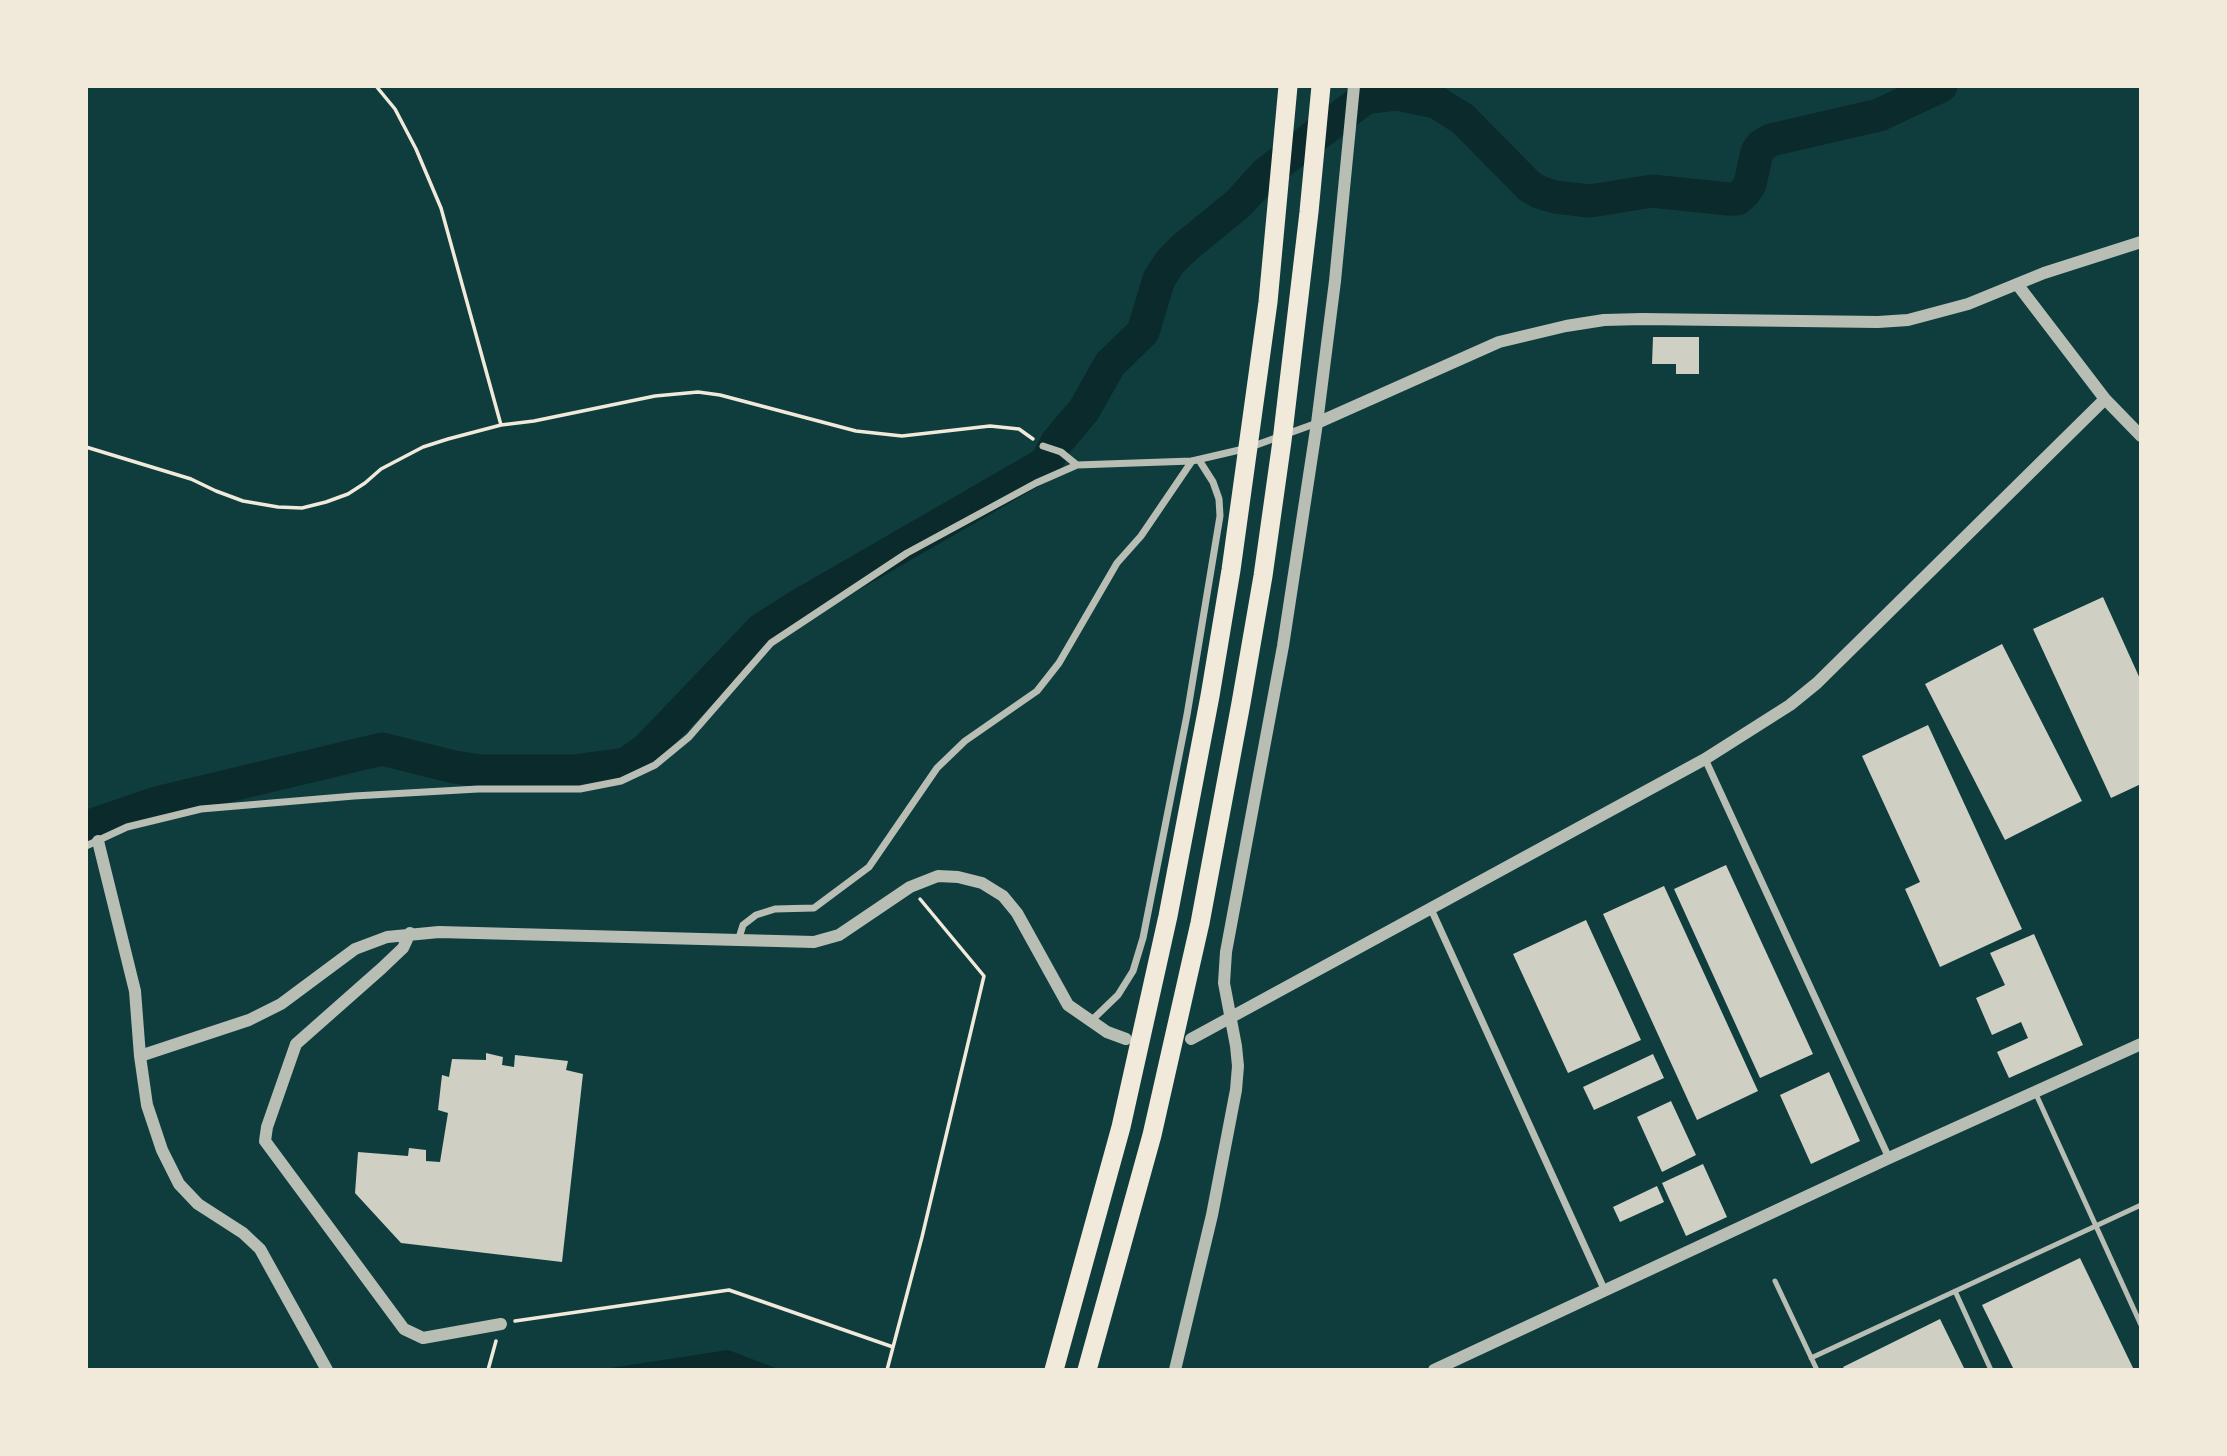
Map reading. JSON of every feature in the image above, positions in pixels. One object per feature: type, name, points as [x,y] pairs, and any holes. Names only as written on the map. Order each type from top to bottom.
[{"type":"highway","points":[[1055,1370],[1121,1127],[1191,804],[1231,570],[1268,302],[1289,86]]},
{"type":"highway","points":[[1087,1370],[1152,1135],[1184,1032],[1263,576],[1297,319],[1321,86]]},
{"type":"street","points":[[1175,1370],[1212,1215],[1236,1090],[1238,1066],[1224,983],[1226,952],[1283,646],[1317,423],[1354,86]]},
{"type":"street","points":[[327,1370],[260,1249],[243,1233],[198,1205],[179,1184],[162,1150],[146,1105],[135,991],[92,843],[127,827],[201,809],[465,789],[580,789],[621,781],[655,765],[689,737],[772,643],[907,554],[1036,483],[1077,465],[1196,461],[1248,449],[1317,423],[1499,342],[1566,326],[1604,320],[1642,319],[1878,322],[1908,320],[1968,304],[2017,284],[2141,242]]},
{"type":"street","points":[[2017,284],[2105,399],[2141,436]]},
{"type":"street","points":[[1184,1032],[1231,1018],[1705,759],[1790,705],[1817,683],[2105,399]]},
{"type":"street","points":[[1043,446],[1061,452],[1077,465]]},
{"type":"street","points":[[738,941],[743,925],[756,915],[775,909],[814,908],[869,867],[937,768],[965,741],[1037,691],[1059,663],[1117,563],[1196,461]]},
{"type":"street","points":[[1090,1022],[1118,995],[1133,971],[1143,938],[1187,715],[1220,516],[1219,499],[1213,482],[1196,461]]},
{"type":"street","points":[[1705,759],[1889,1158]]},
{"type":"street","points":[[140,1056],[249,1020],[281,1004],[355,949],[387,937],[439,932],[814,942],[839,935],[910,887],[938,876],[958,877],[982,883],[1003,896],[1017,913],[1068,1006],[1090,1022],[1126,1039]]},
{"type":"street","points":[[1431,909],[1605,1292]]},
{"type":"street","points":[[410,933],[402,947],[382,968],[296,1044],[267,1127],[265,1141],[404,1329],[423,1338],[501,1324]]},
{"type":"street","points":[[1434,1370],[2141,1044]]},
{"type":"lane","points":[[2035,1092],[2141,1325]]},
{"type":"lane","points":[[1811,1358],[2141,1205]]},
{"type":"lane","points":[[1775,1281],[1816,1370]]},
{"type":"lane","points":[[1955,1291],[1991,1370]]},
{"type":"path","points":[[376,86],[395,109],[416,149],[441,208],[501,425]]},
{"type":"path","points":[[86,447],[191,479],[243,501],[302,508],[348,494],[381,469],[423,447],[501,425],[534,421],[654,396],[698,392],[720,395],[856,431],[902,436],[990,426],[1019,429],[1043,446]]},
{"type":"path","points":[[887,1370],[984,976],[910,887]]},
{"type":"path","points":[[488,1370],[501,1324],[729,1290],[893,1347]]},
{"type":"water","points":[[728,1350],[781,1370],[598,1370]]},
{"type":"building","points":[[1653,337],[1699,337],[1699,374],[1676,374],[1676,364],[1652,364]]},
{"type":"building","points":[[2103,597],[2141,681],[2141,784],[2111,798],[2033,629]]},
{"type":"building","points":[[2002,644],[2082,801],[2005,840],[1925,684]]},
{"type":"building","points":[[1928,725],[2022,929],[1940,967],[1905,889],[1920,882],[1862,756]]},
{"type":"building","points":[[1726,865],[1813,1054],[1760,1078],[1674,889]]},
{"type":"building","points":[[1664,886],[1758,1091],[1697,1120],[1603,914]]},
{"type":"building","points":[[1586,920],[1641,1040],[1568,1073],[1513,954]]},
{"type":"building","points":[[2034,934],[2083,1045],[2009,1078],[1997,1052],[2028,1038],[2021,1022],[1992,1035],[1976,998],[2005,985],[1990,953]]},
{"type":"building","points":[[486,1053],[503,1057],[502,1065],[514,1067],[515,1055],[568,1061],[566,1070],[583,1074],[562,1262],[401,1243],[355,1193],[358,1152],[408,1156],[409,1148],[426,1150],[426,1161],[440,1162],[448,1113],[438,1110],[442,1075],[449,1077],[452,1059],[486,1060]]},
{"type":"building","points":[[1653,1054],[1664,1078],[1594,1110],[1583,1087]]},
{"type":"building","points":[[1829,1072],[1860,1141],[1811,1164],[1780,1095]]},
{"type":"building","points":[[1671,1101],[1696,1155],[1662,1172],[1637,1117]]},
{"type":"building","points":[[1703,1164],[1727,1217],[1686,1236],[1662,1183]]},
{"type":"building","points":[[1657,1186],[1664,1202],[1620,1222],[1613,1207]]},
{"type":"building","points":[[2080,1258],[2134,1370],[2014,1370],[1982,1305]]},
{"type":"building","points":[[1940,1319],[1965,1370],[1845,1370],[1843,1367]]},
{"type":"waterway","points":[[86,827],[156,803],[382,749],[480,771],[573,771],[626,764],[647,749],[761,630],[1046,463],[1057,442],[1084,410],[1110,364],[1143,332],[1159,279],[1170,262],[1239,203],[1265,174],[1365,98],[1397,94],[1436,102],[1463,119],[1529,186],[1555,197],[1590,201],[1652,191],[1737,199],[1750,184],[1757,152],[1771,140],[1879,115],[1941,86]]}]
